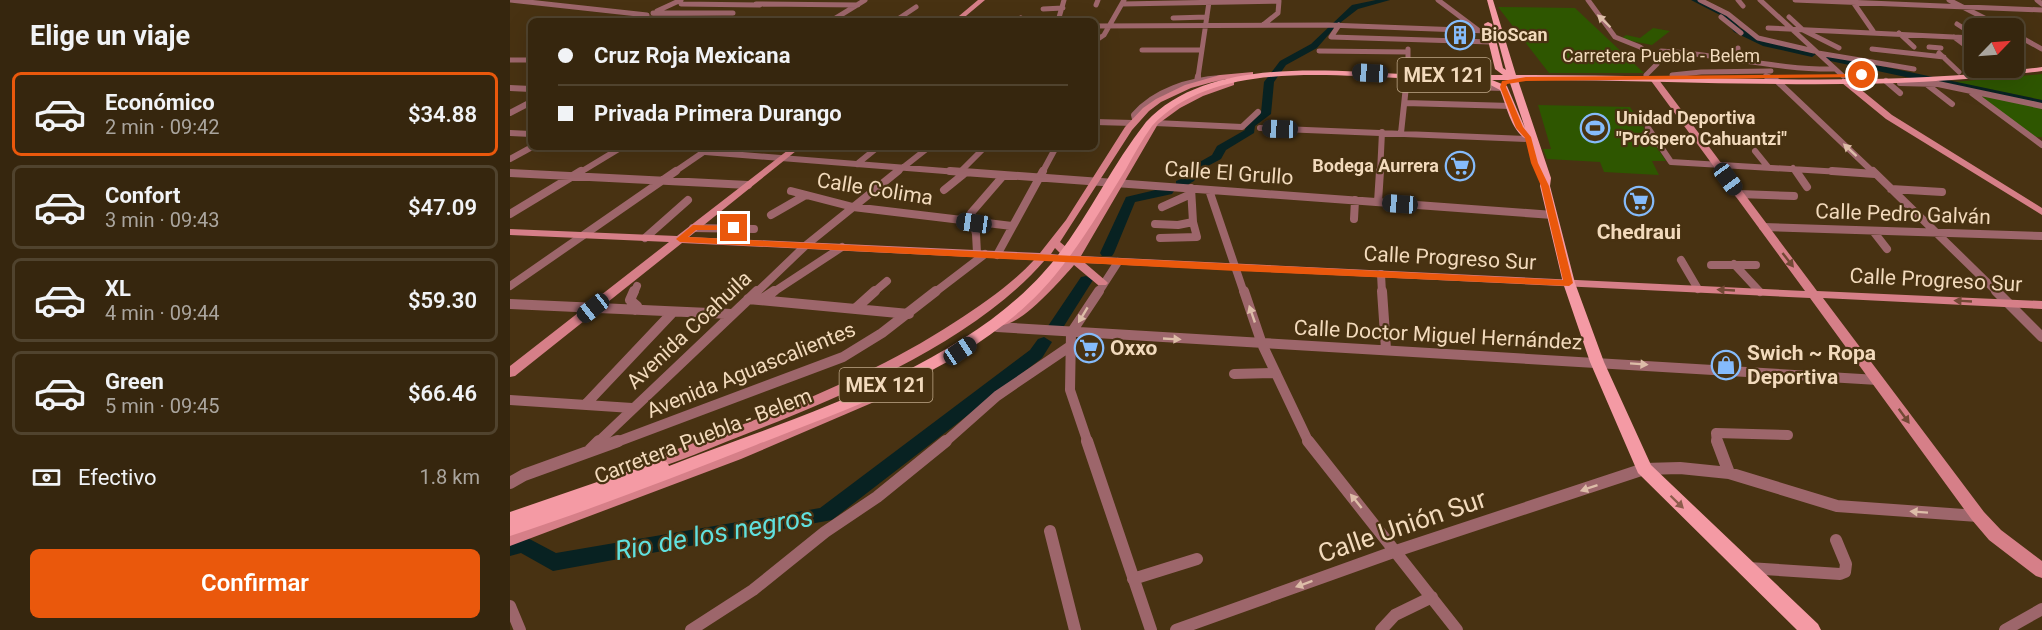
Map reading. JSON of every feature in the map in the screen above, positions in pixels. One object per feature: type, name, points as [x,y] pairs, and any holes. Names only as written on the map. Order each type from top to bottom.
[{"type":"main road","points":[[1482,0],[1529,134],[1535,163],[1545,186],[1569,283],[1597,362],[1644,469],[1811,630]]},
{"type":"main road","points":[[1490,0],[1491,42],[1510,77],[1511,106],[1520,128],[1529,134]]},
{"type":"main road","points":[[2024,65],[2042,63]]},
{"type":"main road","points":[[1407,74],[1477,72],[1492,69],[1510,77],[1711,76]]},
{"type":"main road","name":"Carretera Puebla - Belem","points":[[1844,79],[1901,74],[1937,79],[2042,69]]},
{"type":"main road","name":"Carretera Puebla - Belem","points":[[1333,73],[1407,74],[1488,81],[1537,75],[1692,80],[1794,76],[1887,82],[1964,72]]},
{"type":"main road","name":"Carretera Puebla - Belem","points":[[510,519],[614,483],[840,397],[923,359],[984,321],[1012,300],[1052,261],[1139,126],[1163,107],[1200,91],[1255,75],[1288,73],[1652,78],[1672,75],[1764,78],[1777,81],[1794,76]]},
{"type":"main road","name":"Carretera Puebla - Belem","points":[[510,529],[600,499],[831,409],[921,368],[973,337],[1017,306],[1059,264],[1149,124],[1163,107]]},
{"type":"street","points":[[510,0],[651,14],[756,13]]},
{"type":"street","points":[[836,18],[865,0]]},
{"type":"street","points":[[960,18],[982,0]]},
{"type":"street","points":[[1059,18],[1064,0]]},
{"type":"street","points":[[1438,0],[1478,30]]},
{"type":"street","points":[[1588,0],[1593,9],[1611,27],[1615,37],[1640,47],[1658,61]]},
{"type":"street","points":[[1700,0],[1731,17],[1758,38],[1816,53]]},
{"type":"street","points":[[1738,0],[1743,6]]},
{"type":"street","points":[[1760,0],[1844,79],[1889,117],[2042,212]]},
{"type":"street","points":[[1795,0],[2042,10]]},
{"type":"street","points":[[1949,0],[1985,18]]},
{"type":"street","points":[[2012,0],[2023,10]]},
{"type":"street","points":[[2037,0],[2042,4]]},
{"type":"street","points":[[1098,38],[1103,36],[1110,26],[1123,2],[1279,1],[1278,13],[1263,25]]},
{"type":"street","points":[[642,18],[681,2],[858,4]]},
{"type":"street","points":[[1197,81],[1209,2]]},
{"type":"street","points":[[1853,2],[1873,31]]},
{"type":"street","points":[[1891,4],[1899,10]]},
{"type":"street","points":[[900,18],[916,7]]},
{"type":"street","points":[[1948,7],[1955,12]]},
{"type":"street","points":[[1043,9],[1063,8]]},
{"type":"street","points":[[1222,25],[1223,14]]},
{"type":"street","points":[[1249,14],[1249,25]]},
{"type":"street","points":[[1173,18],[1207,17]]},
{"type":"street","points":[[1721,17],[1735,30],[1756,41],[1861,59],[1970,92],[2042,106]]},
{"type":"street","points":[[1789,17],[1802,30],[1839,48]]},
{"type":"street","points":[[1824,23],[1835,31]]},
{"type":"street","points":[[1957,24],[1964,28]]},
{"type":"street","points":[[1098,26],[1263,25],[1478,30],[1491,25]]},
{"type":"street","points":[[1161,34],[1165,26]]},
{"type":"street","points":[[1339,26],[1330,36],[1333,38],[1491,42]]},
{"type":"street","points":[[1401,133],[1409,28]]},
{"type":"street","points":[[1768,28],[1873,31],[1964,38]]},
{"type":"street","points":[[1934,31],[1941,36]]},
{"type":"street","points":[[1899,33],[1914,47]]},
{"type":"street","points":[[1927,35],[1947,52],[1940,53],[1959,72]]},
{"type":"street","points":[[1954,37],[1964,44]]},
{"type":"street","points":[[2026,40],[2042,41]]},
{"type":"street","points":[[2026,40],[2042,49]]},
{"type":"street","points":[[1878,43],[1884,50]]},
{"type":"street","points":[[1929,47],[1941,48]]},
{"type":"street","points":[[1737,48],[1738,60]]},
{"type":"street","points":[[1872,49],[1944,57]]},
{"type":"street","points":[[1142,50],[1201,50]]},
{"type":"street","points":[[1319,51],[1408,52]]},
{"type":"street","points":[[1794,76],[1768,65],[1661,51],[1652,78],[1978,516],[1995,535],[2042,571]]},
{"type":"street","points":[[1759,56],[1768,65]]},
{"type":"street","points":[[510,60],[528,60]]},
{"type":"street","points":[[1672,75],[1692,72],[1794,76],[1834,69]]},
{"type":"street","points":[[510,539],[824,420],[902,384],[960,351],[1026,307],[1051,265],[1072,253],[1092,225],[1155,123],[1177,106],[1200,94],[1255,75]]},
{"type":"street","name":"Carretera Puebla - Belem","points":[[614,483],[646,467],[886,368],[936,341],[982,311],[1031,270],[1051,265],[1054,242],[1134,121],[1169,96],[1221,78],[1255,75]]},
{"type":"street","points":[[1920,76],[1952,104]]},
{"type":"street","points":[[1432,86],[1510,77]]},
{"type":"street","points":[[1098,122],[1134,121],[1138,108],[1153,98],[1197,81],[1221,78]]},
{"type":"street","points":[[1777,81],[1938,233],[2042,337]]},
{"type":"street","points":[[1887,82],[1899,93]]},
{"type":"street","points":[[510,88],[528,89]]},
{"type":"street","points":[[1970,92],[2042,146]]},
{"type":"street","points":[[510,112],[528,103]]},
{"type":"street","points":[[1405,103],[1511,106]]},
{"type":"street","points":[[1155,123],[1242,127],[1258,112]]},
{"type":"street","points":[[1260,128],[1401,133],[1529,134]]},
{"type":"street","points":[[1648,128],[1671,162],[1875,174]]},
{"type":"street","points":[[1378,202],[1382,132]]},
{"type":"street","points":[[510,133],[528,134]]},
{"type":"street","points":[[510,159],[528,149]]},
{"type":"street","points":[[510,214],[617,150]]},
{"type":"street","points":[[510,286],[707,150]]},
{"type":"street","name":"Calle El Grullo","points":[[716,150],[783,158],[1039,179],[1117,183],[1191,191],[1209,190],[1552,215]]},
{"type":"street","points":[[510,373],[793,150]]},
{"type":"street","points":[[857,164],[874,150]]},
{"type":"street","name":"Avenida Coahuila","points":[[589,452],[632,408],[805,246],[925,150]]},
{"type":"street","points":[[944,190],[982,150]]},
{"type":"street","points":[[998,255],[1054,150]]},
{"type":"street","points":[[1755,151],[1767,167]]},
{"type":"street","points":[[1793,168],[1807,186]]},
{"type":"street","points":[[510,173],[748,185]]},
{"type":"street","points":[[981,254],[971,213],[1003,176]]},
{"type":"street","points":[[1891,189],[1942,192]]},
{"type":"street","points":[[1209,190],[1262,344],[1305,439],[1456,630]]},
{"type":"street","name":"Calle Colima","points":[[791,191],[853,207],[1012,226]]},
{"type":"street","points":[[1162,207],[1176,202],[1191,191]]},
{"type":"street","points":[[1160,238],[1196,238],[1191,191]]},
{"type":"street","points":[[1739,194],[1794,196]]},
{"type":"street","points":[[771,216],[804,196]]},
{"type":"street","points":[[645,238],[688,200]]},
{"type":"street","points":[[1354,219],[1355,200]]},
{"type":"street","points":[[1155,224],[1178,225],[1193,222]]},
{"type":"street","points":[[1067,223],[1092,225]]},
{"type":"street","name":"Calle Pedro Galván","points":[[1763,227],[2042,236]]},
{"type":"street","points":[[693,228],[754,229]]},
{"type":"street","points":[[1872,231],[1887,249]]},
{"type":"street","name":"Calle Progreso Sur","points":[[510,232],[998,255],[1051,265],[1072,253],[1118,262],[2042,304]]},
{"type":"street","points":[[1054,242],[1072,253],[1102,284]]},
{"type":"street","points":[[761,300],[842,247]]},
{"type":"street","name":"Avenida Aguascalientes","points":[[510,483],[525,475],[843,357],[865,345],[909,314],[981,254]]},
{"type":"street","points":[[1681,260],[1698,289]]},
{"type":"street","points":[[1118,262],[1071,333],[1070,390],[1151,630]]},
{"type":"street","points":[[1734,264],[1760,292]]},
{"type":"street","points":[[1711,265],[1756,265]]},
{"type":"street","points":[[1381,274],[1386,349]]},
{"type":"street","points":[[855,309],[887,281]]},
{"type":"street","points":[[635,310],[637,306],[630,300],[637,286]]},
{"type":"street","points":[[748,299],[909,314]]},
{"type":"street","points":[[510,304],[731,314]]},
{"type":"street","points":[[982,311],[986,324],[997,327]]},
{"type":"street","points":[[585,405],[673,312]]},
{"type":"street","name":"Calle Doctor Miguel Hernández","points":[[997,327],[1878,380]]},
{"type":"street","points":[[936,341],[946,339],[959,341],[962,345],[960,351]]},
{"type":"street","points":[[692,630],[753,590],[825,532],[886,490],[997,396],[1069,347]]},
{"type":"street","points":[[1234,374],[1276,373]]},
{"type":"street","points":[[510,400],[632,408]]},
{"type":"street","points":[[1729,473],[1715,437],[1716,433],[1788,435]]},
{"type":"street","name":"Calle Unión Sur","points":[[1176,630],[1395,551],[1644,469],[1680,468],[1729,473],[1837,506],[1978,516]]},
{"type":"street","points":[[1050,531],[1075,630]]},
{"type":"street","points":[[1746,568],[1840,574],[1845,572],[1846,564],[1836,540]]},
{"type":"street","points":[[1133,579],[1197,559]]},
{"type":"street","points":[[1381,630],[1395,615],[1432,597]]},
{"type":"street","points":[[510,606],[520,630]]},
{"type":"street","points":[[2005,630],[2042,609]]},
{"type":"green space","points":[[1498,7],[1575,8],[1644,73],[1549,73]]},
{"type":"green space","points":[[1653,28],[1670,31],[1652,45],[1621,39],[1626,35],[1640,38]]},
{"type":"green space","points":[[2042,74],[2042,100],[1954,82],[2024,78],[2024,76]]},
{"type":"green space","points":[[1976,93],[2042,107],[2042,137],[2034,137]]},
{"type":"green space","name":"Unidad Deportiva \"Próspero Cahuantzi\"","points":[[1538,105],[1630,107],[1666,161],[1652,161],[1659,175],[1604,172],[1600,162],[1547,159],[1543,149],[1551,149]]},
{"type":"waterway","name":"Rio de los negros","points":[[1336,24],[1355,7],[1386,0]]},
{"type":"waterway","points":[[1695,0],[1723,13],[1737,30],[1766,44],[1812,54]]},
{"type":"waterway","name":"Rio de los negros","points":[[1180,184],[1190,179],[1200,166],[1217,157],[1221,148],[1250,131],[1250,125],[1266,114],[1269,82],[1283,63],[1314,46],[1333,27]]},
{"type":"waterway","points":[[1824,57],[2042,103]]},
{"type":"waterway","name":"Rio de los negros","points":[[1107,253],[1130,200],[1168,191]]},
{"type":"waterway","name":"Rio de los negros","points":[[1056,326],[1086,280]]},
{"type":"waterway","name":"Rio de los negros","points":[[510,548],[522,543],[553,562],[825,515],[1036,354],[1044,342]]},
{"type":"place","name":"BioScan","points":[[1460,35]]},
{"type":"place","name":"Unidad Deportiva \"Próspero Cahuantzi\"","points":[[1595,128]]},
{"type":"place","name":"Bodega Aurrera","points":[[1460,166]]},
{"type":"place","name":"Chedraui","points":[[1639,201]]},
{"type":"place","name":"Oxxo","points":[[1089,348]]},
{"type":"place","name":"Swich ~ Ropa Deportiva","points":[[1726,365]]},
{"type":"route","points":[[734,228],[693,228],[680,239],[1569,283],[1545,186],[1535,163],[1528,137],[1520,128],[1503,87],[1507,81],[1862,75]]}]
